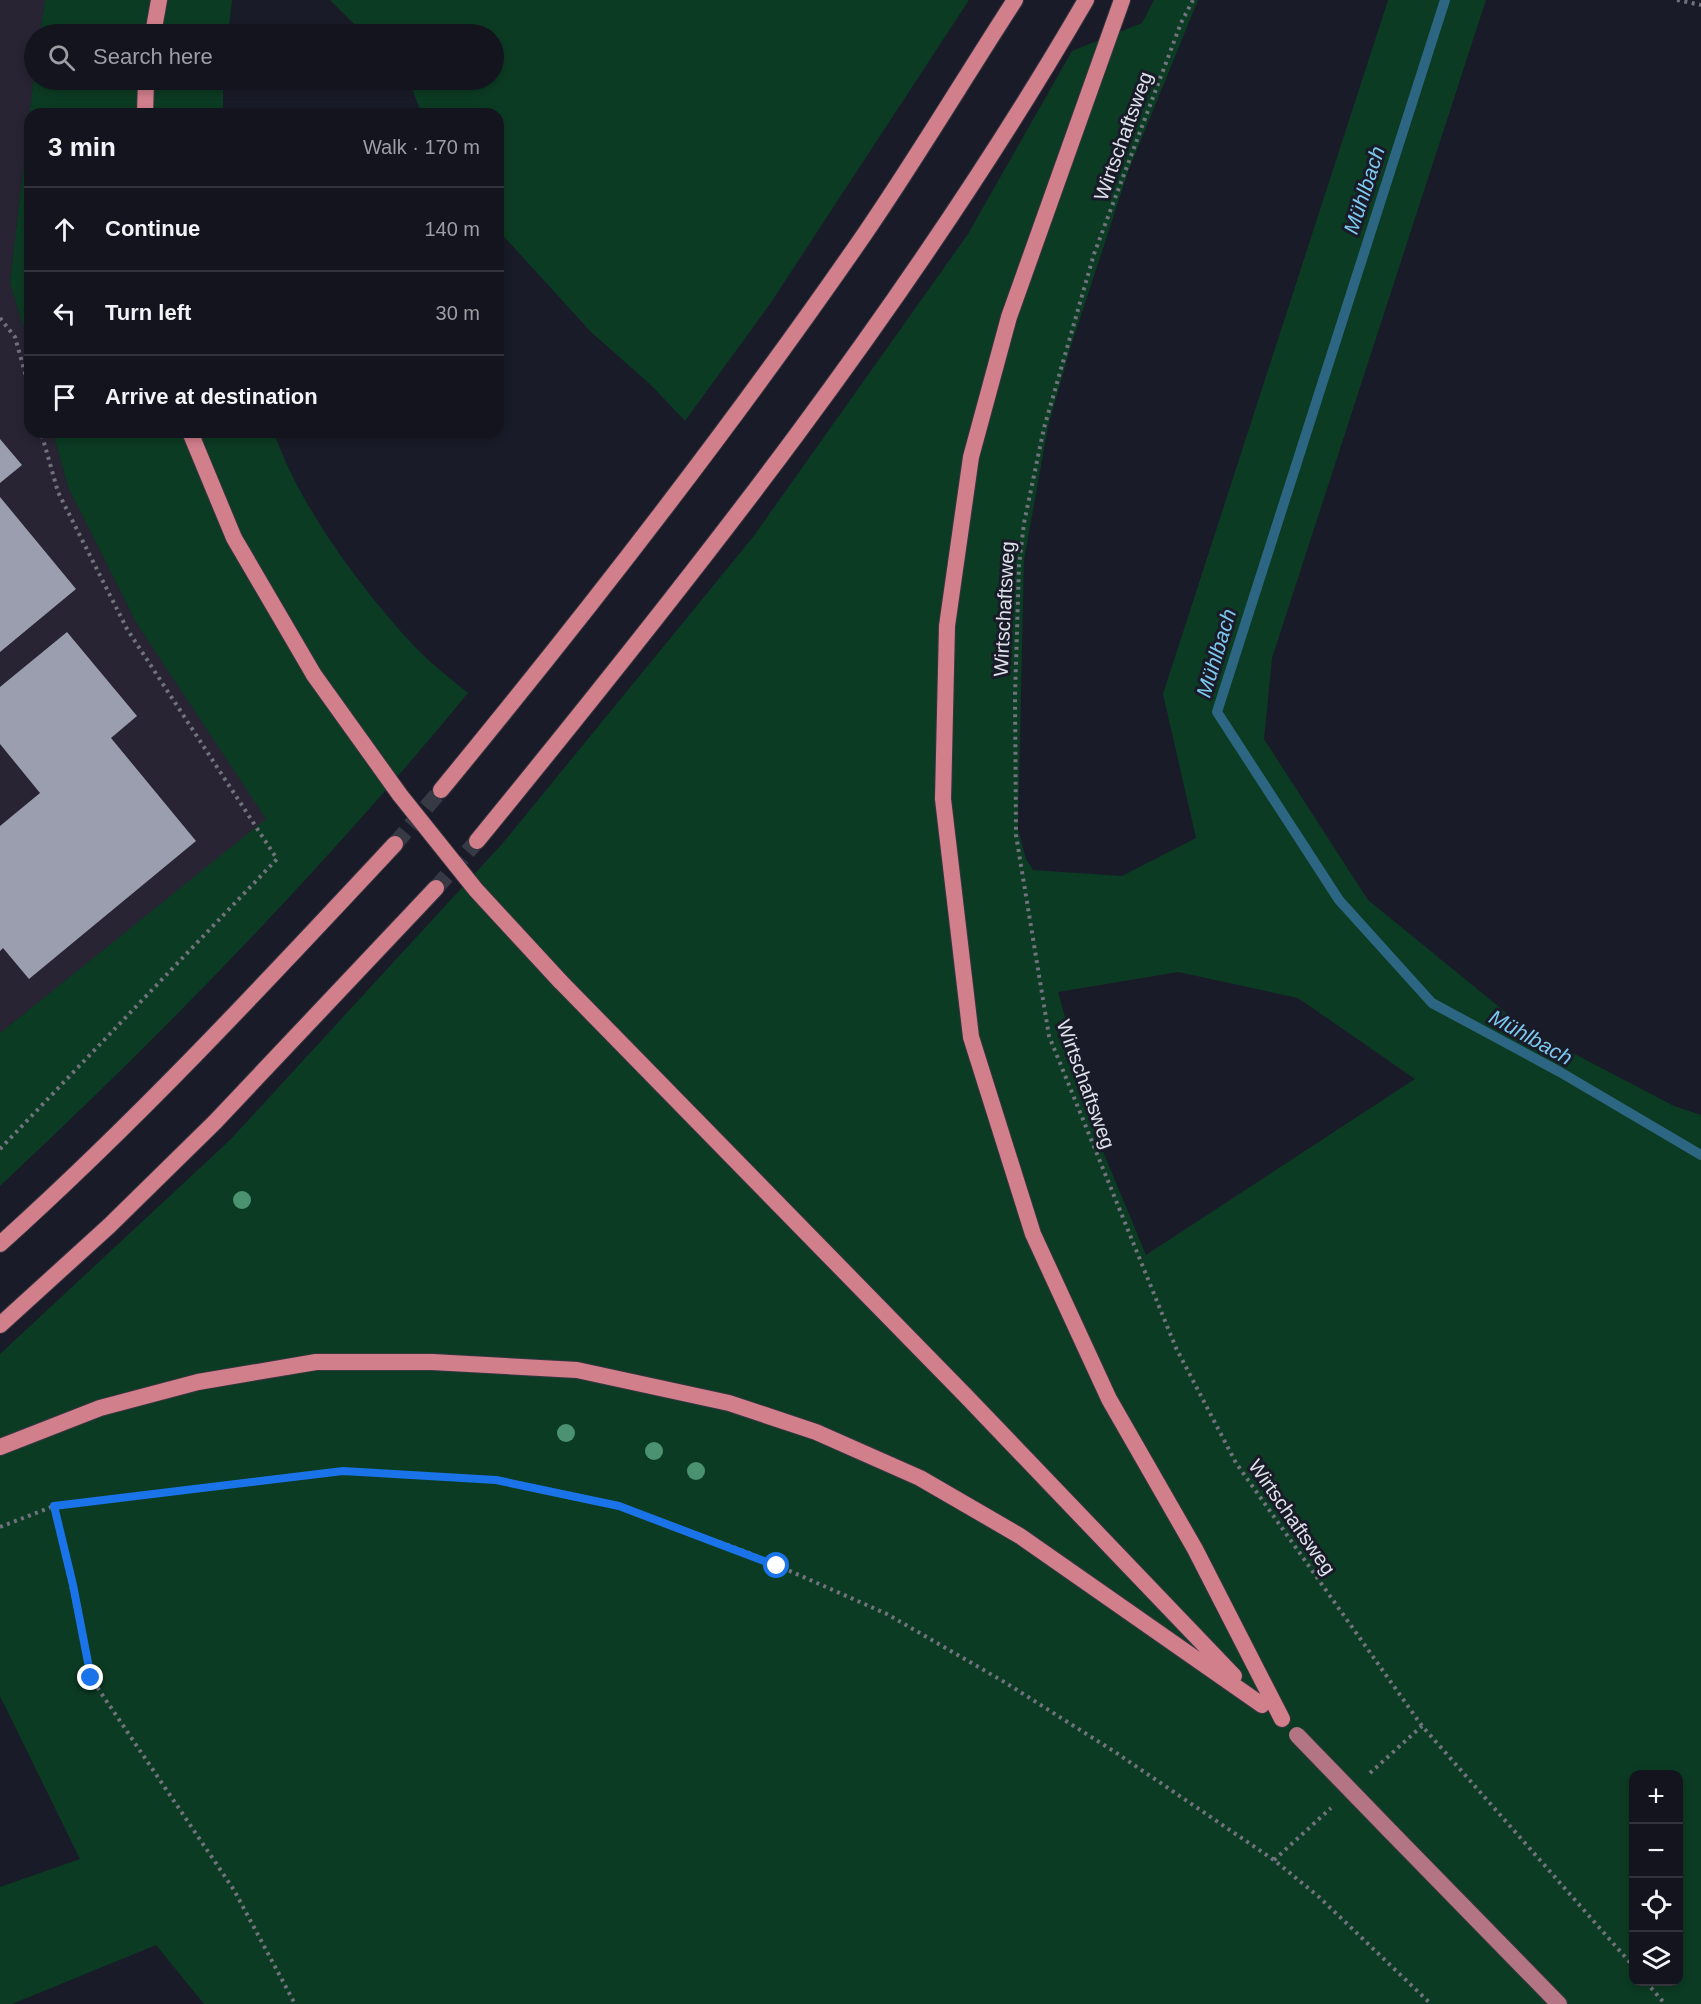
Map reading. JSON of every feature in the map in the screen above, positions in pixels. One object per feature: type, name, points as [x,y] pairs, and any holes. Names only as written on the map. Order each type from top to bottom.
[{"type":"highway","points":[[155,24],[159,0]]},
{"type":"highway","points":[[441,790],[570,633],[719,439],[867,230],[1015,0]]},
{"type":"highway","points":[[477,841],[627,656],[765,479],[863,343],[970,186],[1086,0]]},
{"type":"highway","points":[[1122,0],[1009,317],[970,457],[947,627],[943,800],[971,1037],[1033,1234],[1109,1399],[1195,1549],[1282,1719]]},
{"type":"highway","points":[[145,108],[146,90]]},
{"type":"highway","points":[[192,438],[234,538],[314,675],[406,804],[476,890],[560,981],[965,1395],[1262,1705]]},
{"type":"highway","points":[[0,1244],[55,1195],[169,1083],[395,844]]},
{"type":"highway","points":[[0,1325],[109,1226],[215,1122],[436,888]]},
{"type":"highway","points":[[0,1447],[100,1408],[198,1382],[316,1362],[432,1362],[577,1370],[729,1403],[816,1432],[920,1478],[1020,1536],[1262,1705]]},
{"type":"main road","points":[[1262,1705],[1282,1719],[1559,2004]]},
{"type":"path","name":"Wirtschaftsweg","points":[[1193,0],[1181,23],[1095,254],[1044,428],[1024,523],[1017,614],[1016,835],[1049,1036],[1176,1348],[1236,1463],[1422,1726],[1629,1961]]},
{"type":"path","points":[[1677,0],[1701,5]]},
{"type":"path","points":[[0,318],[15,337],[24,369]]},
{"type":"path","points":[[0,1149],[277,859],[126,629],[58,492],[43,438]]},
{"type":"path","points":[[0,1527],[54,1506],[343,1471],[496,1480],[630,1509],[747,1552],[887,1614],[1006,1683],[1115,1752],[1274,1860],[1319,1898],[1431,2004]]},
{"type":"path","points":[[54,1506],[73,1585],[91,1678],[234,1890],[295,2004]]},
{"type":"path","points":[[1649,1986],[1665,2004]]},
{"type":"shaded area","points":[[0,0],[45,0],[41,24],[24,24],[24,90],[32,90],[30,108],[24,108],[24,162],[10,283],[24,329],[24,438],[55,438],[68,487],[137,624],[267,819],[0,1033]]},
{"type":"green space","points":[[45,0],[232,0],[229,24],[41,24]]},
{"type":"green space","points":[[330,0],[969,0],[770,304],[685,421],[652,386],[591,332],[504,237],[504,108],[420,108],[412,90],[504,90],[504,24],[354,24]]},
{"type":"green space","points":[[1154,0],[1198,0],[1128,172],[1071,346],[1048,427],[1024,560],[1018,829],[1026,859],[1033,870],[1122,876],[1196,838],[1163,694],[1388,0],[1486,0],[1272,658],[1264,739],[1368,900],[1525,1028],[1674,1106],[1701,1115],[1701,2004],[204,2004],[156,1945],[12,2004],[0,2004],[0,1887],[80,1859],[0,1696],[0,1354],[230,1140],[502,844],[753,537],[968,234],[1072,51],[1142,23]],"holes":[[[1178,972],[1298,998],[1415,1079],[1146,1255],[1102,1149],[1058,992]]]},
{"type":"green space","points":[[32,90],[223,90],[223,108],[30,108]]},
{"type":"green space","points":[[24,162],[24,329],[10,283]]},
{"type":"green space","points":[[55,438],[276,438],[299,489],[354,574],[415,647],[468,693],[357,822],[242,947],[123,1068],[0,1186],[0,1033],[266,819],[137,624],[68,487]]},
{"type":"building","points":[[0,439],[22,465],[0,483]]},
{"type":"building","points":[[0,497],[76,589],[0,652]]},
{"type":"building","points":[[67,632],[137,716],[111,738],[196,841],[29,979],[3,948],[0,951],[0,826],[40,793],[0,744],[0,687]]},
{"type":"waterway","name":"Mühlbach","points":[[1445,0],[1217,712],[1339,900],[1432,1003],[1560,1072],[1701,1155]]},
{"type":"tunnel","points":[[395,844],[441,790]]},
{"type":"tunnel","points":[[436,888],[477,841]]},
{"type":"route","points":[[91,1678],[73,1585],[54,1506],[232,1482],[343,1471],[496,1480],[619,1506],[747,1552],[777,1566]]}]
